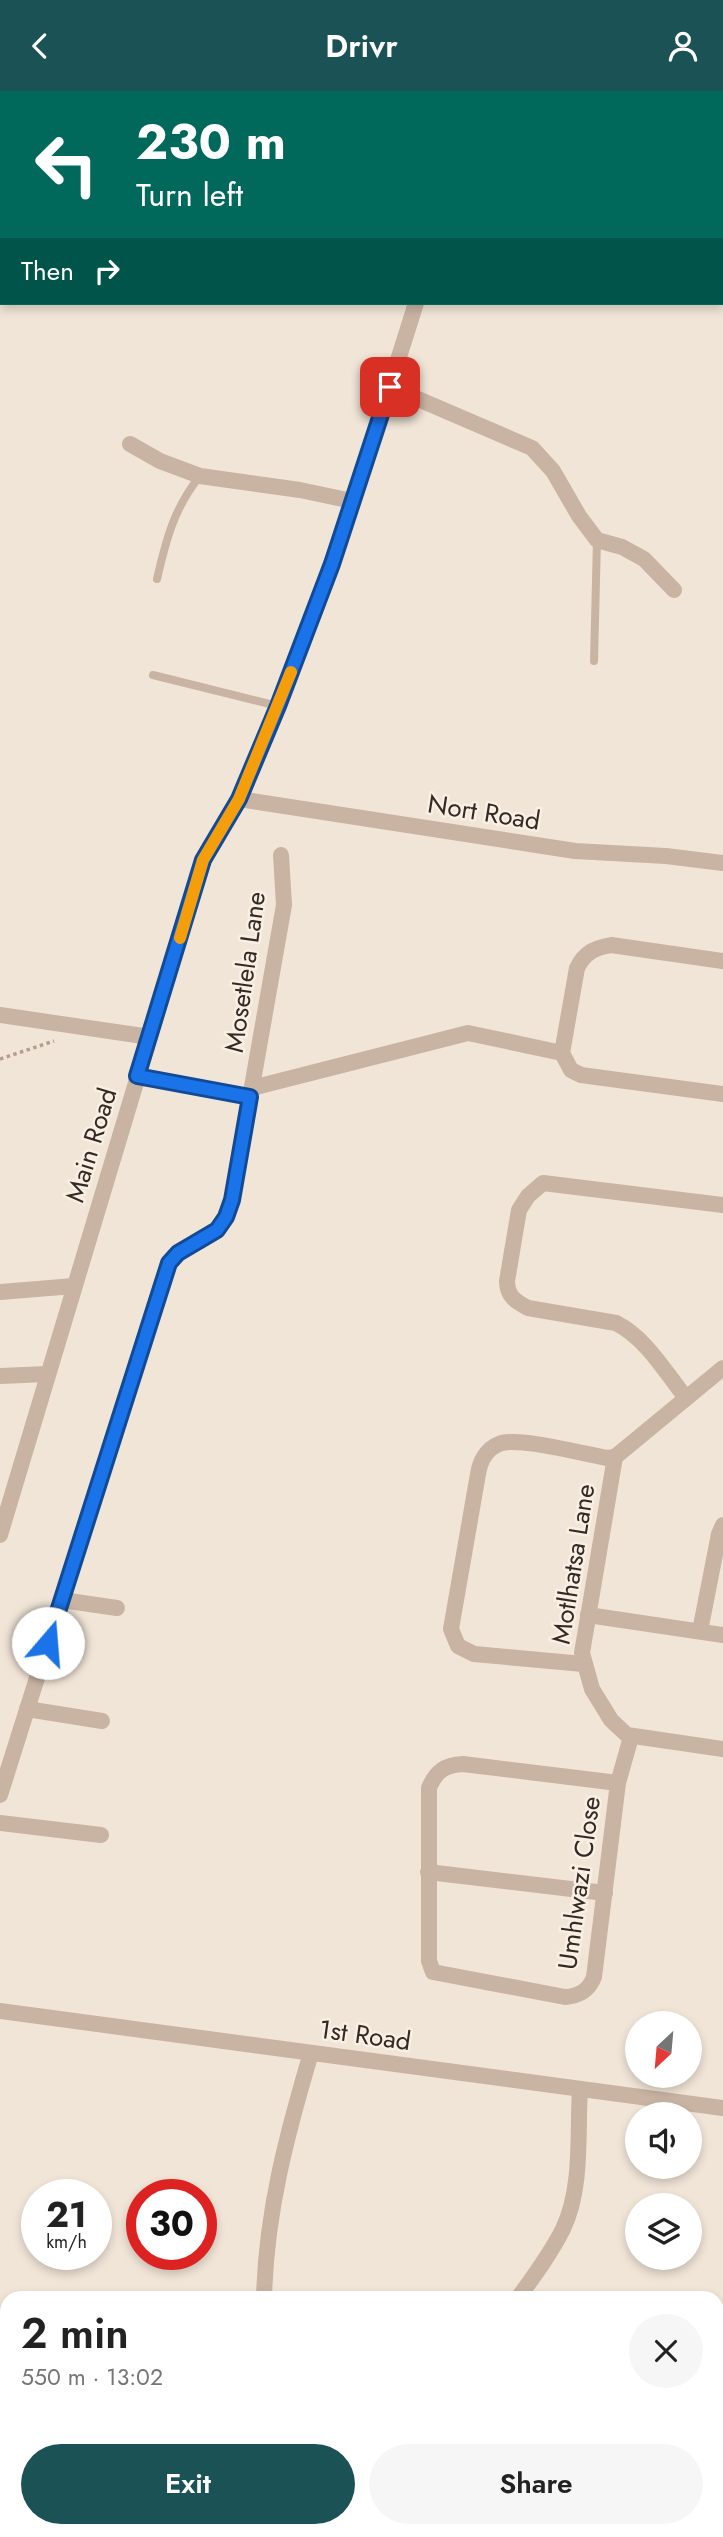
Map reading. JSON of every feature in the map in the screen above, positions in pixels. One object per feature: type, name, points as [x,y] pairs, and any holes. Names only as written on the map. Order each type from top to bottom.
[{"type":"street","name":"Main Road","points":[[0,1535],[203,860],[239,799],[278,706],[332,564],[415,305]]},
{"type":"street","points":[[390,387],[532,448],[553,471],[579,516],[597,540],[622,547],[644,559],[674,590]]},
{"type":"street","points":[[130,445],[160,461],[200,476],[300,490],[352,501]]},
{"type":"street","name":"Nort Road","points":[[239,799],[575,851],[666,856],[723,863]]},
{"type":"street","name":"Mosetlela Lane","points":[[0,1795],[169,1263],[178,1253],[217,1230],[226,1217],[232,1200],[284,905],[281,855]]},
{"type":"street","points":[[723,961],[611,945],[595,948],[581,960],[577,968],[562,1041],[562,1053],[570,1070],[592,1078],[723,1094]]},
{"type":"street","points":[[0,1015],[150,1037]]},
{"type":"street","points":[[137,1076],[251,1093],[468,1033],[562,1053]]},
{"type":"street","points":[[686,1398],[636,1336],[625,1328],[616,1323],[528,1308],[515,1301],[507,1291],[507,1281],[519,1210],[528,1196],[544,1183],[723,1205]]},
{"type":"street","points":[[0,1292],[74,1286]]},
{"type":"street","points":[[583,1664],[474,1654],[458,1646],[451,1629],[482,1459],[496,1444],[517,1442],[615,1457],[723,1368]]},
{"type":"street","points":[[0,1376],[47,1374]]},
{"type":"street","name":"Motlhatsa Lane","points":[[615,1457],[582,1653],[583,1664],[601,1706],[619,1729],[631,1737]]},
{"type":"street","points":[[700,1631],[723,1525]]},
{"type":"street","points":[[62,1600],[117,1608]]},
{"type":"street","points":[[588,1615],[723,1635]]},
{"type":"street","points":[[27,1709],[102,1721]]},
{"type":"street","points":[[631,1737],[723,1749]]},
{"type":"street","name":"Umhlwazi Close","points":[[618,1783],[463,1764],[444,1767],[429,1788],[429,1961],[433,1972],[565,1997],[579,1995],[591,1984],[618,1783],[631,1737]]},
{"type":"street","points":[[0,1823],[101,1835]]},
{"type":"street","points":[[428,1872],[604,1893]]},
{"type":"street","name":"1st Road","points":[[0,2011],[723,2108]]},
{"type":"street","points":[[264,2291],[265,2250],[278,2172],[311,2053]]},
{"type":"street","points":[[523,2291],[544,2262],[563,2228],[573,2199],[580,2089]]},
{"type":"lane","points":[[158,579],[166,538],[184,496],[200,476]]},
{"type":"lane","points":[[594,661],[597,540]]},
{"type":"lane","points":[[153,675],[278,706]]},
{"type":"path","points":[[0,1059],[57,1040]]},
{"type":"slow traffic","points":[[180,938],[203,860],[239,799],[291,672]]},
{"type":"route","points":[[48,1643],[169,1263],[178,1253],[217,1230],[226,1217],[232,1200],[250,1097],[137,1076],[203,860],[239,799],[278,706],[332,564],[390,387]]}]
